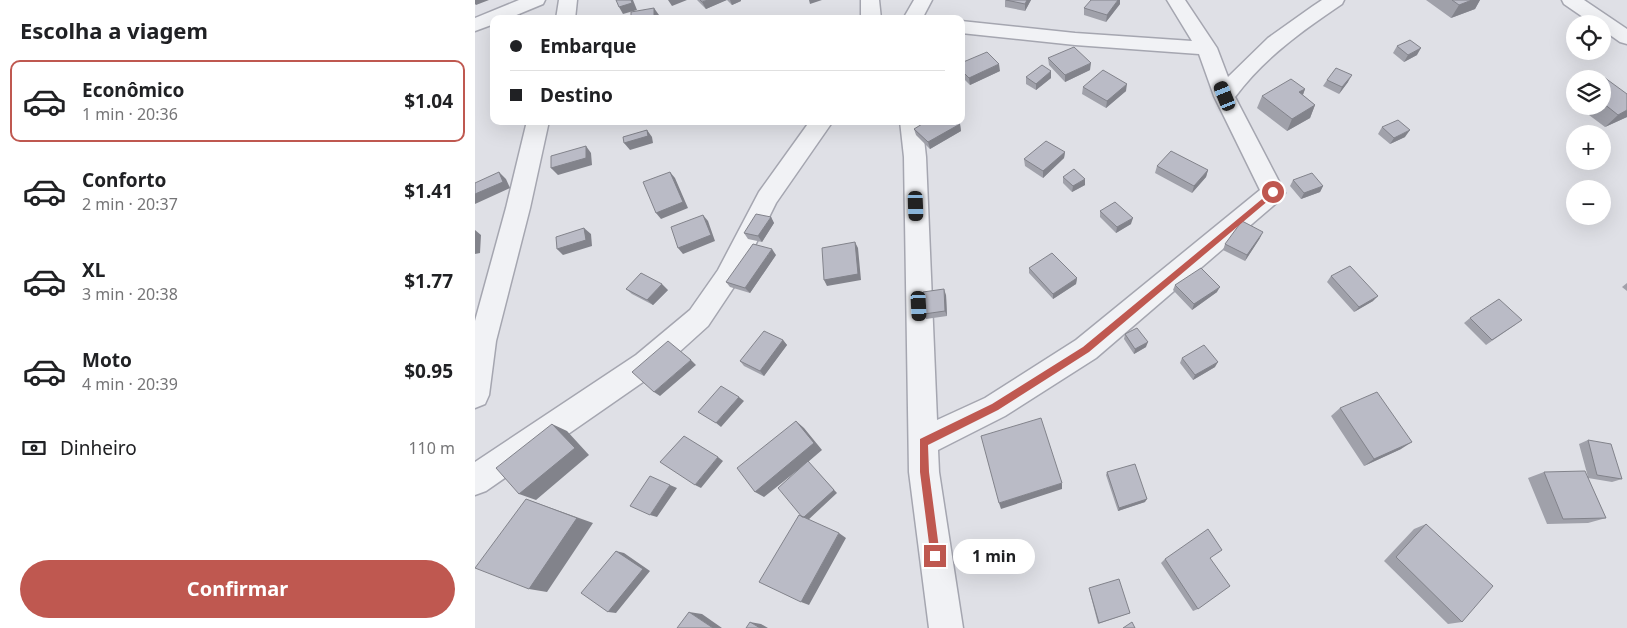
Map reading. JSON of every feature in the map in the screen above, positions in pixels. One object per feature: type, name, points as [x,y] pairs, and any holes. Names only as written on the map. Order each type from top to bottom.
[{"type":"street","points":[[499,15],[536,0]]},
{"type":"street","points":[[566,15],[568,0]]},
{"type":"street","points":[[870,0],[871,15]]},
{"type":"street","points":[[914,15],[923,0]]},
{"type":"street","points":[[923,442],[995,407],[1086,350],[1273,192],[1225,96],[1207,48],[1176,0]]},
{"type":"street","points":[[1225,96],[1234,82],[1262,54],[1291,30],[1335,0]]},
{"type":"street","points":[[1571,0],[1627,38]]},
{"type":"street","points":[[475,25],[490,19]]},
{"type":"street","points":[[965,27],[1075,39],[1207,48]]},
{"type":"street","points":[[475,395],[483,341],[518,208],[537,125]]},
{"type":"street","points":[[475,480],[646,364],[699,318],[727,277],[767,198],[819,125]]},
{"type":"street","points":[[911,125],[915,157],[923,442],[930,520],[946,628]]},
{"type":"building","points":[[616,0],[631,0],[632,3],[619,7]]},
{"type":"building","points":[[1006,0],[1027,0],[1025,4]]},
{"type":"building","points":[[1091,0],[1118,0],[1107,15],[1084,8]]},
{"type":"building","points":[[1452,0],[1472,0],[1459,5]]},
{"type":"building","points":[[654,8],[654,15],[631,15],[631,12]]},
{"type":"building","points":[[1410,40],[1421,48],[1408,55],[1397,46]]},
{"type":"building","points":[[1074,47],[1091,63],[1065,75],[1048,58]]},
{"type":"building","points":[[987,52],[999,64],[969,78],[965,74],[965,61]]},
{"type":"building","points":[[1042,65],[1051,71],[1036,84],[1026,77]]},
{"type":"building","points":[[1336,68],[1352,75],[1342,87],[1327,80]]},
{"type":"building","points":[[1103,70],[1127,84],[1107,101],[1083,87]]},
{"type":"building","points":[[1291,79],[1305,89],[1299,92],[1315,105],[1292,119],[1262,96]]},
{"type":"building","points":[[1611,82],[1627,94],[1627,110],[1618,115],[1611,109]]},
{"type":"building","points":[[1398,120],[1410,130],[1394,138],[1382,127]]},
{"type":"building","points":[[920,125],[958,125],[928,142],[914,129]]},
{"type":"building","points":[[647,130],[648,136],[624,143],[623,137]]},
{"type":"building","points":[[1046,141],[1065,152],[1043,171],[1024,159]]},
{"type":"building","points":[[586,146],[586,158],[551,168],[551,156]]},
{"type":"building","points":[[1171,151],[1208,170],[1194,186],[1157,166]]},
{"type":"building","points":[[1074,169],[1085,179],[1073,186],[1063,177]]},
{"type":"building","points":[[499,172],[503,182],[475,194],[475,183]]},
{"type":"building","points":[[670,172],[683,202],[656,213],[643,182]]},
{"type":"building","points":[[1312,173],[1323,186],[1304,193],[1293,180]]},
{"type":"building","points":[[1115,202],[1133,218],[1117,227],[1100,211]]},
{"type":"building","points":[[756,214],[771,217],[758,236],[744,233]]},
{"type":"building","points":[[703,215],[711,235],[678,248],[671,227]]},
{"type":"building","points":[[1242,221],[1263,232],[1247,255],[1225,244]]},
{"type":"building","points":[[584,228],[586,240],[557,249],[556,237]]},
{"type":"building","points":[[855,242],[858,274],[824,280],[822,248]]},
{"type":"building","points":[[753,244],[772,249],[745,288],[726,282]]},
{"type":"building","points":[[1052,253],[1077,278],[1053,294],[1029,268]]},
{"type":"building","points":[[1350,266],[1378,296],[1359,307],[1331,276]]},
{"type":"building","points":[[1201,268],[1220,287],[1194,304],[1175,285]]},
{"type":"building","points":[[641,273],[662,284],[647,300],[626,289]]},
{"type":"building","points":[[944,289],[945,311],[924,314],[923,292]]},
{"type":"building","points":[[1499,299],[1522,320],[1492,340],[1470,318]]},
{"type":"building","points":[[1137,328],[1148,342],[1135,349],[1125,334]]},
{"type":"building","points":[[764,331],[783,340],[760,371],[740,361]]},
{"type":"building","points":[[668,341],[691,360],[654,392],[632,372]]},
{"type":"building","points":[[1204,345],[1218,362],[1195,375],[1182,358]]},
{"type":"building","points":[[721,386],[739,397],[716,423],[698,412]]},
{"type":"building","points":[[1377,392],[1412,442],[1374,459],[1340,408]]},
{"type":"building","points":[[1041,418],[1062,483],[999,503],[981,436]]},
{"type":"building","points":[[796,421],[814,443],[755,492],[737,468]]},
{"type":"building","points":[[552,424],[575,448],[519,494],[496,468]]},
{"type":"building","points":[[684,436],[718,457],[695,485],[660,462]]},
{"type":"building","points":[[1588,440],[1611,444],[1622,479],[1597,475]]},
{"type":"building","points":[[808,461],[834,490],[802,517],[778,488]]},
{"type":"building","points":[[1135,464],[1147,499],[1119,508],[1107,472]]},
{"type":"building","points":[[1585,471],[1606,518],[1563,519],[1544,472]]},
{"type":"building","points":[[650,476],[670,485],[650,515],[630,506]]},
{"type":"building","points":[[526,499],[577,518],[529,589],[475,568]]},
{"type":"building","points":[[799,515],[839,533],[801,602],[759,582]]},
{"type":"building","points":[[1426,524],[1493,586],[1462,622],[1396,557]]},
{"type":"building","points":[[1208,529],[1222,550],[1210,558],[1230,586],[1198,609],[1165,559]]},
{"type":"building","points":[[616,551],[643,569],[608,612],[581,593]]},
{"type":"building","points":[[1119,579],[1130,613],[1099,623],[1089,588]]},
{"type":"building","points":[[689,612],[713,628],[677,628]]},
{"type":"building","points":[[750,622],[760,628],[746,628]]},
{"type":"building","points":[[1132,622],[1135,628],[1123,628]]},
{"type":"route","points":[[935,556],[924,472],[923,442],[995,407],[1086,350],[1273,192]]}]
